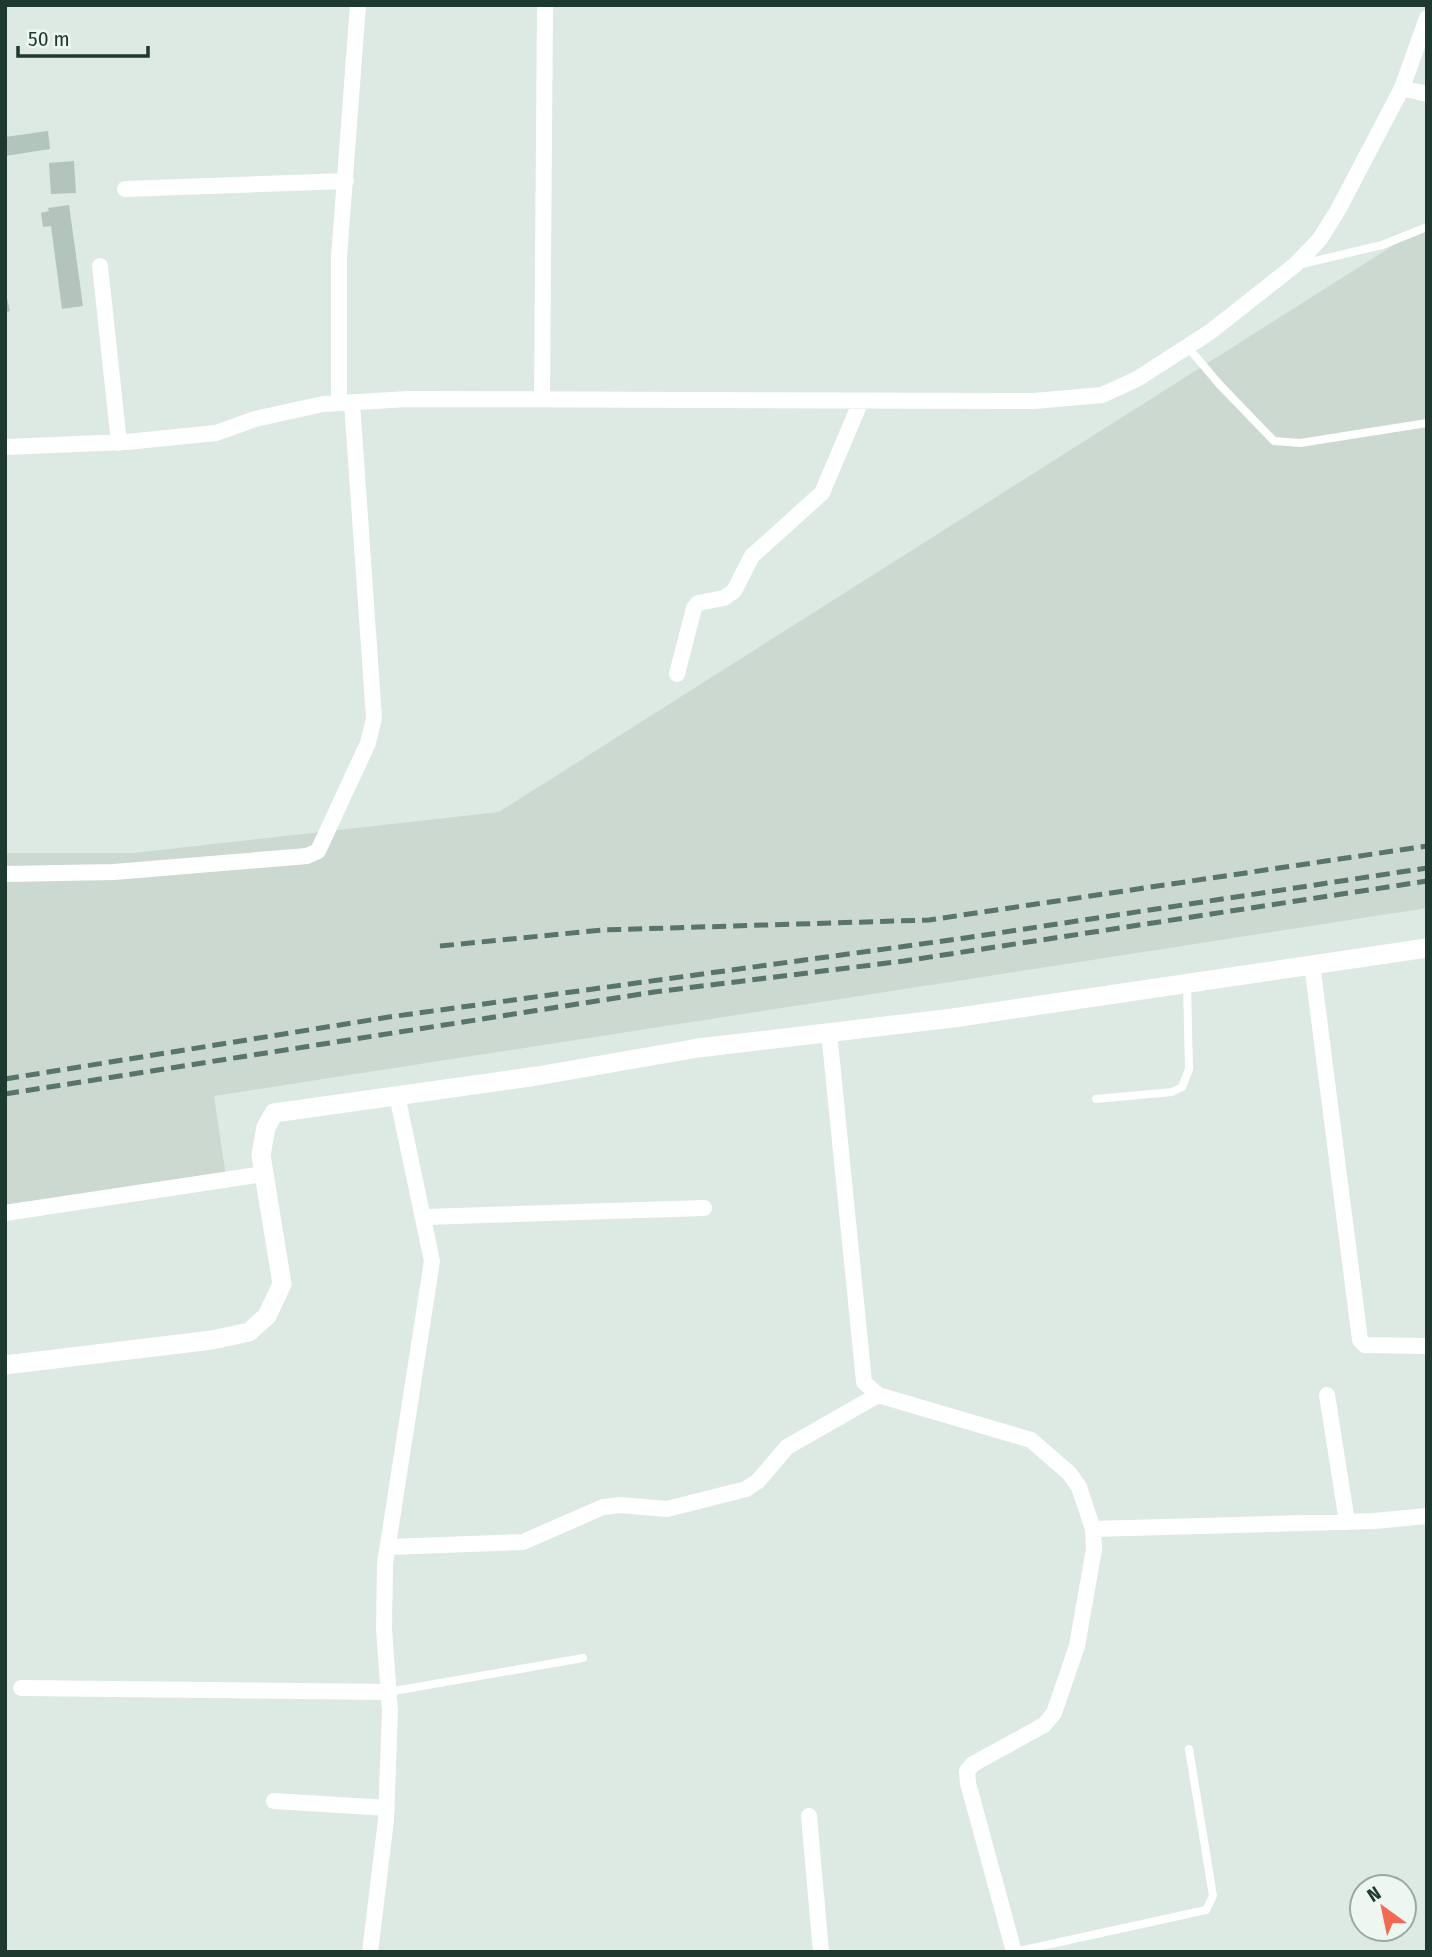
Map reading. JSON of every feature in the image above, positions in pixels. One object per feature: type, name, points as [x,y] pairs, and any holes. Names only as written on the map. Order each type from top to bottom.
[{"type":"street","points":[[5,874],[114,872],[307,856],[318,851],[368,743],[374,718],[346,403],[339,257],[358,5]]},
{"type":"street","points":[[542,399],[545,5]]},
{"type":"street","points":[[5,447],[119,443],[216,433],[255,419],[346,403],[408,398],[1051,401],[1102,395],[1137,379],[1188,346],[1295,265],[1320,239],[1402,88],[1427,18]]},
{"type":"street","points":[[1402,88],[1427,94]]},
{"type":"street","points":[[125,189],[346,181]]},
{"type":"street","points":[[100,265],[119,443]]},
{"type":"street","points":[[677,674],[694,608],[698,603],[724,598],[734,591],[752,556],[822,493],[860,401]]},
{"type":"street","points":[[5,1365],[249,1332],[267,1316],[282,1284],[261,1155],[266,1128],[274,1113],[537,1076],[698,1048],[953,1018],[1427,948]]},
{"type":"street","points":[[1312,964],[1360,1340],[1364,1345],[1374,1347],[1427,1346]]},
{"type":"street","points":[[829,1032],[864,1382],[878,1395],[1031,1440],[1069,1473],[1079,1487],[1093,1529],[1094,1549],[1077,1646],[1054,1713],[1044,1725],[973,1764],[967,1771],[1014,1952]]},
{"type":"street","points":[[370,1952],[387,1808],[388,1692],[384,1629],[388,1547],[432,1261],[425,1217],[397,1095]]},
{"type":"street","points":[[5,1213],[264,1174]]},
{"type":"street","points":[[425,1217],[704,1208]]},
{"type":"street","points":[[388,1547],[523,1542],[603,1507],[667,1509],[746,1489],[758,1481],[787,1447],[878,1395]]},
{"type":"street","points":[[1327,1395],[1347,1522]]},
{"type":"street","points":[[1093,1529],[1347,1522],[1427,1516]]},
{"type":"street","points":[[21,1688],[388,1692]]},
{"type":"street","points":[[274,1801],[387,1808]]},
{"type":"street","points":[[809,1816],[821,1952]]},
{"type":"lane","points":[[1295,265],[1382,245],[1427,227]]},
{"type":"lane","points":[[1188,346],[1227,394],[1274,441],[1300,443],[1427,423]]},
{"type":"lane","points":[[1096,1099],[1172,1092],[1182,1087],[1189,1069],[1187,982]]},
{"type":"lane","points":[[388,1692],[583,1658]]},
{"type":"lane","points":[[1014,1952],[1206,1910],[1213,1896],[1189,1749]]},
{"type":"shaded area","points":[[1427,224],[1427,908],[214,1096],[227,1184],[5,1214],[5,853],[133,853],[499,812]]},
{"type":"building","points":[[48,131],[50,149],[5,156],[5,137]]},
{"type":"building","points":[[74,161],[76,193],[51,194],[49,163]]},
{"type":"building","points":[[69,205],[83,306],[62,309],[51,226],[43,227],[41,213],[49,211],[48,208]]},
{"type":"building","points":[[5,290],[10,311],[5,312]]},
{"type":"railway","points":[[440,946],[602,930],[929,920],[1427,846]]},
{"type":"railway","points":[[5,1079],[389,1017],[965,938],[1427,868]]},
{"type":"railway","points":[[5,1094],[654,992],[904,961],[1427,881]]}]
